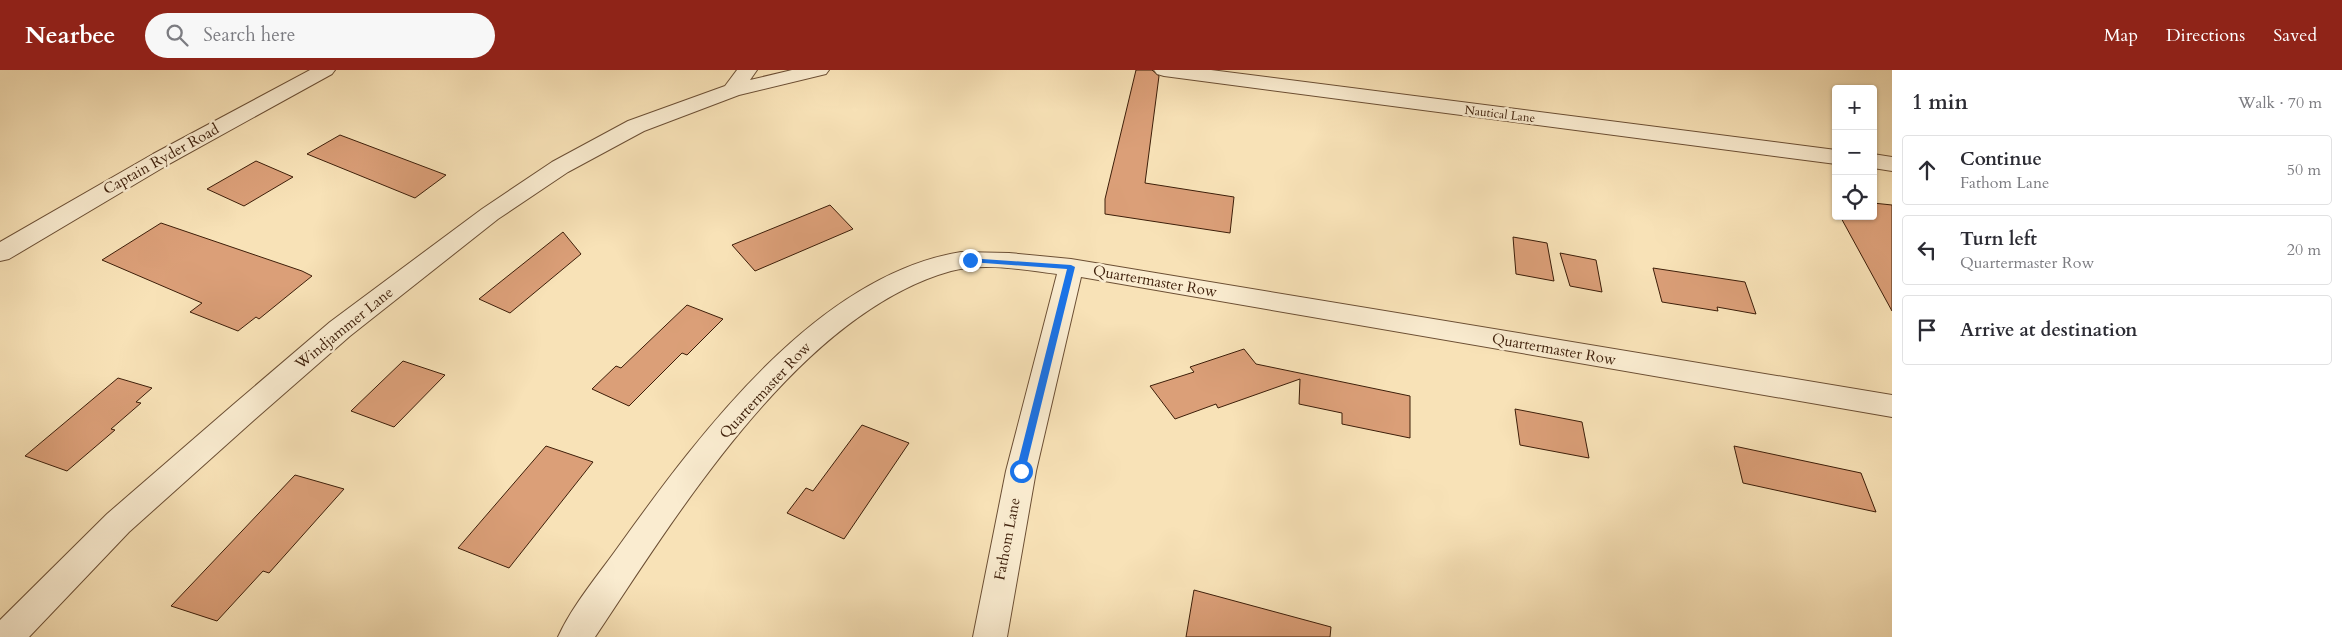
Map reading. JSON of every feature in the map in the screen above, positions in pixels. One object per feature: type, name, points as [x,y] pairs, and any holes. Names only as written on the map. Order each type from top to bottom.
[{"type":"street","name":"Captain Ryder Road","points":[[0,253],[106,190],[325,70]]},
{"type":"street","name":"Windjammer Lane","points":[[6,637],[118,523],[244,412],[340,329],[490,214],[560,167],[636,126],[739,80],[819,70]]},
{"type":"street","name":"Nautical Lane","points":[[1164,70],[1832,155]]},
{"type":"street","points":[[1877,162],[1892,164]]},
{"type":"street","name":"Quartermaster Row","points":[[575,637],[663,512],[724,431],[770,381],[820,332],[874,293],[908,276],[947,263],[970,260],[1071,267],[1892,406]]},
{"type":"street","name":"Fathom Lane","points":[[990,637],[990,628],[1021,471],[1071,267]]},
{"type":"building","points":[[1136,70],[1152,70],[1159,76],[1145,183],[1234,197],[1230,233],[1105,214],[1105,199]]},
{"type":"building","points":[[340,135],[446,175],[415,198],[307,154]]},
{"type":"building","points":[[256,161],[293,177],[244,206],[207,189]]},
{"type":"building","points":[[1877,203],[1892,205],[1892,311],[1842,220],[1877,220]]},
{"type":"building","points":[[830,205],[853,229],[755,271],[732,245]]},
{"type":"building","points":[[161,223],[312,276],[259,319],[256,317],[238,331],[190,312],[202,303],[102,260]]},
{"type":"building","points":[[563,232],[581,254],[510,313],[479,299]]},
{"type":"building","points":[[1513,237],[1547,243],[1554,281],[1516,274]]},
{"type":"building","points":[[1560,253],[1596,260],[1602,292],[1570,286]]},
{"type":"building","points":[[1653,268],[1745,282],[1756,314],[1717,307],[1718,311],[1662,302]]},
{"type":"building","points":[[687,305],[723,319],[687,355],[682,353],[629,406],[592,389],[616,366],[621,368]]},
{"type":"building","points":[[1244,349],[1256,364],[1410,396],[1410,438],[1342,424],[1342,413],[1299,404],[1300,379],[1218,408],[1216,404],[1175,419],[1150,386],[1194,372],[1190,367]]},
{"type":"building","points":[[403,361],[445,375],[394,427],[351,411]]},
{"type":"building","points":[[118,378],[152,388],[136,402],[141,403],[111,429],[115,430],[67,471],[25,456]]},
{"type":"building","points":[[1515,409],[1582,422],[1589,458],[1520,445]]},
{"type":"building","points":[[862,425],[909,443],[844,539],[787,513],[806,488],[813,491]]},
{"type":"building","points":[[546,446],[593,462],[509,568],[458,548]]},
{"type":"building","points":[[1734,446],[1861,473],[1876,512],[1743,483]]},
{"type":"building","points":[[295,475],[344,489],[269,573],[263,571],[217,621],[171,606]]},
{"type":"building","points":[[1194,590],[1331,627],[1330,637],[1186,637]]},
{"type":"route","points":[[970,260],[1071,267],[1021,471]]}]
